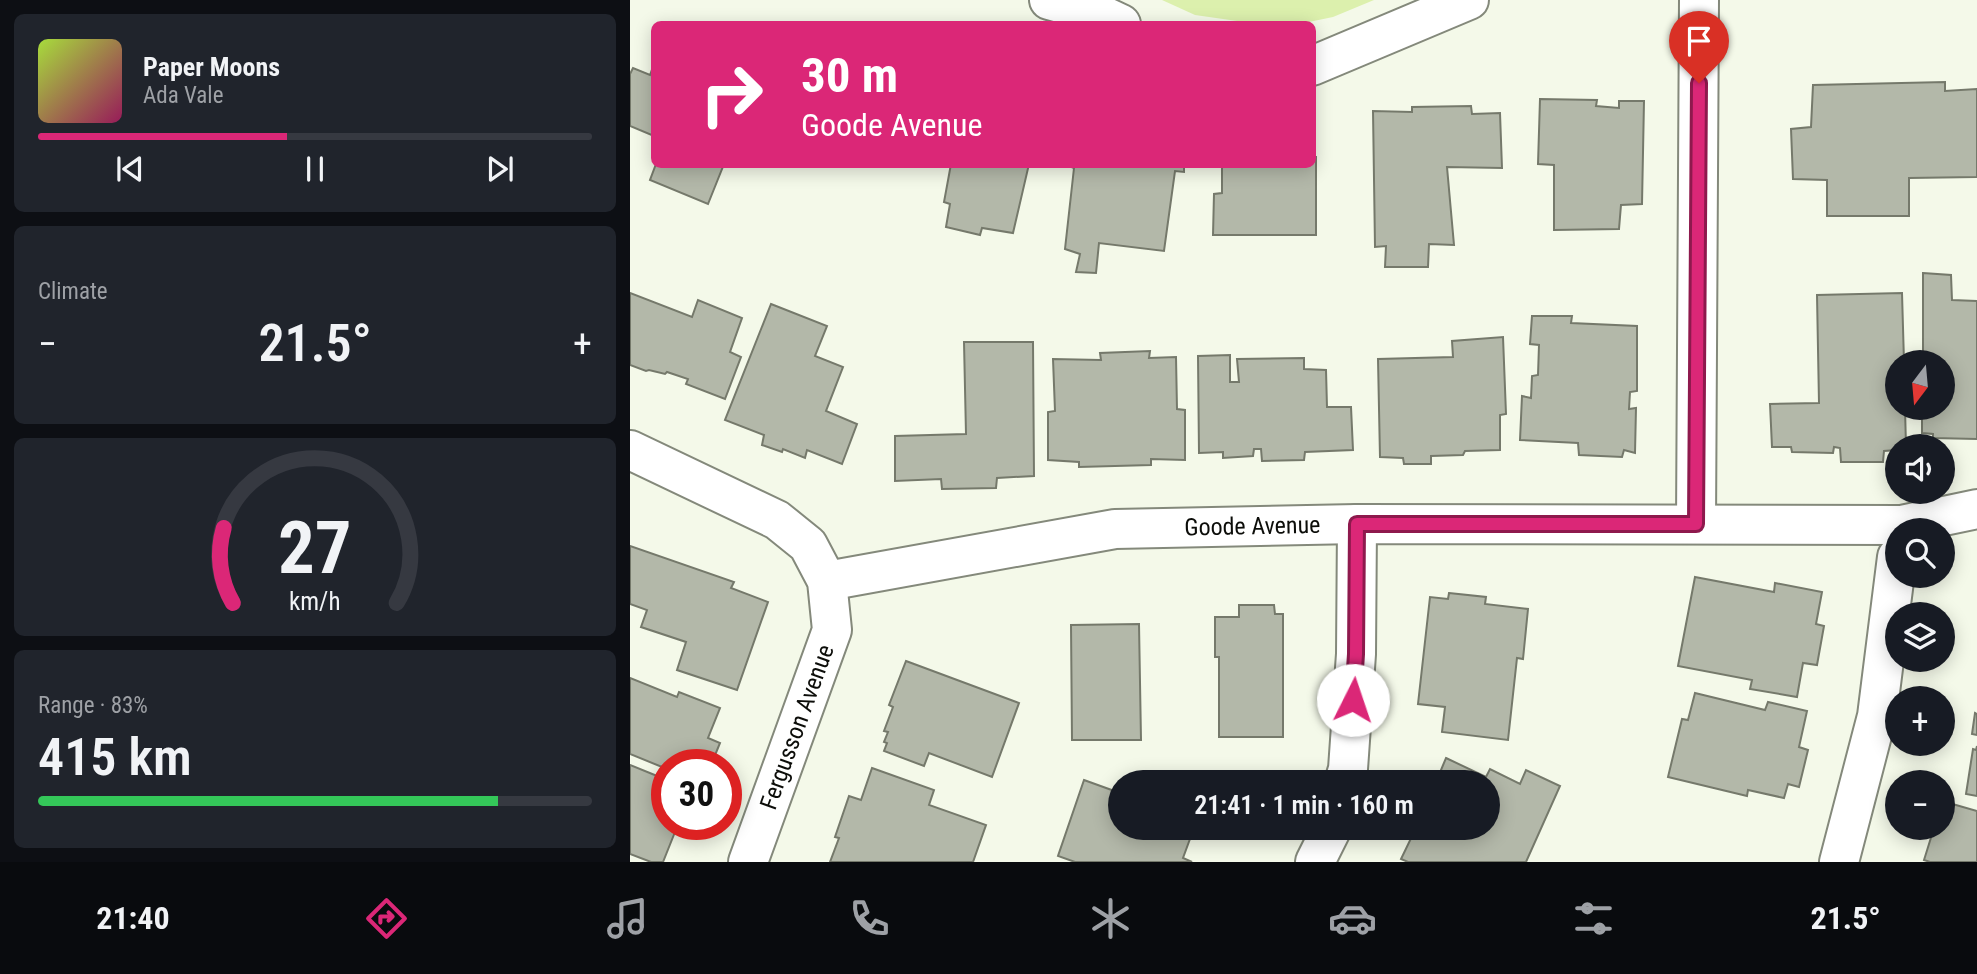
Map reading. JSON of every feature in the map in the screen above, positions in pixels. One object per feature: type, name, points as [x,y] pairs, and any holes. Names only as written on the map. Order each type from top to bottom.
[{"type":"street","points":[[1049,0],[1115,21]]},
{"type":"street","points":[[1316,64],[1469,0]]},
{"type":"street","points":[[1696,524],[1699,0]]},
{"type":"street","name":"Fergusson Avenue","points":[[630,450],[777,520],[808,545],[827,582],[832,630],[748,862]]},
{"type":"street","name":"Goode Avenue","points":[[1952,518],[1977,509]]},
{"type":"street","points":[[1348,770],[1356,654],[1357,524]]},
{"type":"street","name":"Goode Avenue","points":[[827,582],[1115,529],[1357,524],[1696,524],[1885,536]]},
{"type":"street","points":[[1839,862],[1877,716],[1893,588]]},
{"type":"street","points":[[1315,862],[1326,840]]},
{"type":"green space","points":[[1162,0],[1374,0],[1333,17],[1314,21],[1237,21],[1195,15]]},
{"type":"building","points":[[633,68],[650,75],[651,72],[651,135],[630,126],[630,74]]},
{"type":"building","points":[[1945,82],[1945,91],[1977,89],[1977,177],[1909,178],[1909,216],[1827,216],[1827,180],[1793,179],[1791,129],[1811,127],[1813,85]]},
{"type":"building","points":[[1540,99],[1597,100],[1596,106],[1619,108],[1619,101],[1644,101],[1642,204],[1621,205],[1619,229],[1554,230],[1554,165],[1538,164]]},
{"type":"building","points":[[1471,106],[1472,114],[1500,113],[1502,168],[1447,167],[1454,245],[1429,244],[1428,267],[1385,267],[1386,246],[1375,247],[1373,111],[1412,112],[1412,107]]},
{"type":"building","points":[[654,168],[722,168],[708,204],[650,180]]},
{"type":"building","points":[[950,168],[1028,168],[1013,233],[982,228],[980,235],[946,227],[950,204],[944,202]]},
{"type":"building","points":[[1074,168],[1184,168],[1184,172],[1175,171],[1164,251],[1099,243],[1096,273],[1076,272],[1080,254],[1065,249]]},
{"type":"building","points":[[1222,168],[1316,168],[1316,235],[1213,235],[1214,194],[1222,193]]},
{"type":"building","points":[[1923,273],[1951,275],[1952,300],[1977,301],[1977,439],[1955,438],[1955,434],[1922,433],[1922,420],[1955,420],[1955,350],[1923,350]]},
{"type":"building","points":[[630,293],[692,317],[698,300],[742,318],[730,352],[741,357],[725,399],[686,384],[688,379],[630,365]]},
{"type":"building","points":[[1902,293],[1904,350],[1885,350],[1885,420],[1905,420],[1906,434],[1885,434],[1883,462],[1841,462],[1840,448],[1834,447],[1833,453],[1792,452],[1791,447],[1772,447],[1770,404],[1819,403],[1817,295]]},
{"type":"building","points":[[771,304],[827,326],[815,356],[843,367],[826,411],[857,424],[842,464],[807,450],[805,458],[783,449],[782,452],[762,445],[764,435],[725,420]]},
{"type":"building","points":[[1532,316],[1572,316],[1571,323],[1637,326],[1637,391],[1630,392],[1629,409],[1636,408],[1635,453],[1624,450],[1622,457],[1579,455],[1578,443],[1520,440],[1522,396],[1531,398],[1532,376],[1538,375],[1539,345],[1530,344]]},
{"type":"building","points":[[1503,337],[1506,414],[1500,415],[1500,450],[1431,456],[1431,464],[1404,464],[1403,458],[1380,457],[1378,359],[1453,357],[1452,341]]},
{"type":"building","points":[[964,342],[1033,342],[1034,476],[997,478],[996,488],[942,489],[941,479],[895,481],[895,436],[966,434]]},
{"type":"building","points":[[1150,351],[1149,358],[1176,357],[1177,409],[1185,410],[1185,460],[1151,459],[1151,465],[1079,467],[1079,462],[1048,460],[1048,412],[1055,411],[1053,359],[1101,360],[1100,353]]},
{"type":"building","points":[[1230,355],[1230,382],[1239,382],[1237,359],[1304,358],[1304,369],[1326,370],[1327,407],[1351,407],[1353,450],[1305,452],[1304,460],[1262,461],[1261,449],[1254,449],[1253,456],[1223,458],[1223,452],[1199,453],[1198,356]]},
{"type":"building","points":[[630,546],[734,582],[731,588],[768,602],[737,690],[677,670],[686,642],[641,627],[647,610],[630,604]]},
{"type":"building","points":[[1695,577],[1774,592],[1775,583],[1822,592],[1816,624],[1824,626],[1817,665],[1803,663],[1797,697],[1750,689],[1752,680],[1678,666]]},
{"type":"building","points":[[1449,593],[1486,597],[1485,604],[1528,609],[1523,659],[1517,658],[1508,740],[1442,732],[1445,707],[1418,704],[1430,597],[1448,599]]},
{"type":"building","points":[[1239,605],[1274,605],[1275,614],[1283,614],[1283,737],[1219,737],[1219,657],[1215,657],[1215,617],[1239,617]]},
{"type":"building","points":[[1139,624],[1141,740],[1072,740],[1071,625]]},
{"type":"building","points":[[906,661],[1019,703],[992,777],[929,753],[924,766],[884,751],[888,732],[884,731],[893,707],[889,705]]},
{"type":"building","points":[[630,678],[677,697],[679,692],[720,708],[708,738],[720,743],[718,749],[651,749],[651,763],[630,754]]},
{"type":"building","points":[[1695,693],[1765,710],[1768,702],[1807,711],[1799,747],[1808,750],[1799,787],[1788,784],[1784,798],[1748,790],[1747,796],[1668,777],[1682,719],[1688,720]]},
{"type":"building","points":[[1975,713],[1977,714],[1977,735],[1972,734]]},
{"type":"building","points":[[1977,746],[1977,796],[1966,794],[1973,749],[1976,750]]},
{"type":"building","points":[[1446,758],[1471,770],[1441,770]]},
{"type":"building","points":[[630,765],[651,774],[651,840],[672,840],[663,862],[651,862],[630,854]]},
{"type":"building","points":[[872,768],[934,790],[929,805],[986,825],[973,862],[830,862],[839,838],[835,837],[849,796],[861,800]]},
{"type":"building","points":[[1526,770],[1560,786],[1526,862],[1408,862],[1401,859],[1410,840],[1500,840],[1500,774],[1520,784]]},
{"type":"building","points":[[1084,780],[1108,789],[1108,840],[1190,840],[1183,858],[1192,862],[1075,862],[1058,856]]},
{"type":"building","points":[[1955,805],[1977,811],[1977,862],[1924,860],[1930,840],[1955,840]]},
{"type":"route","points":[[1353,700],[1357,524],[1696,524],[1699,83]]}]
